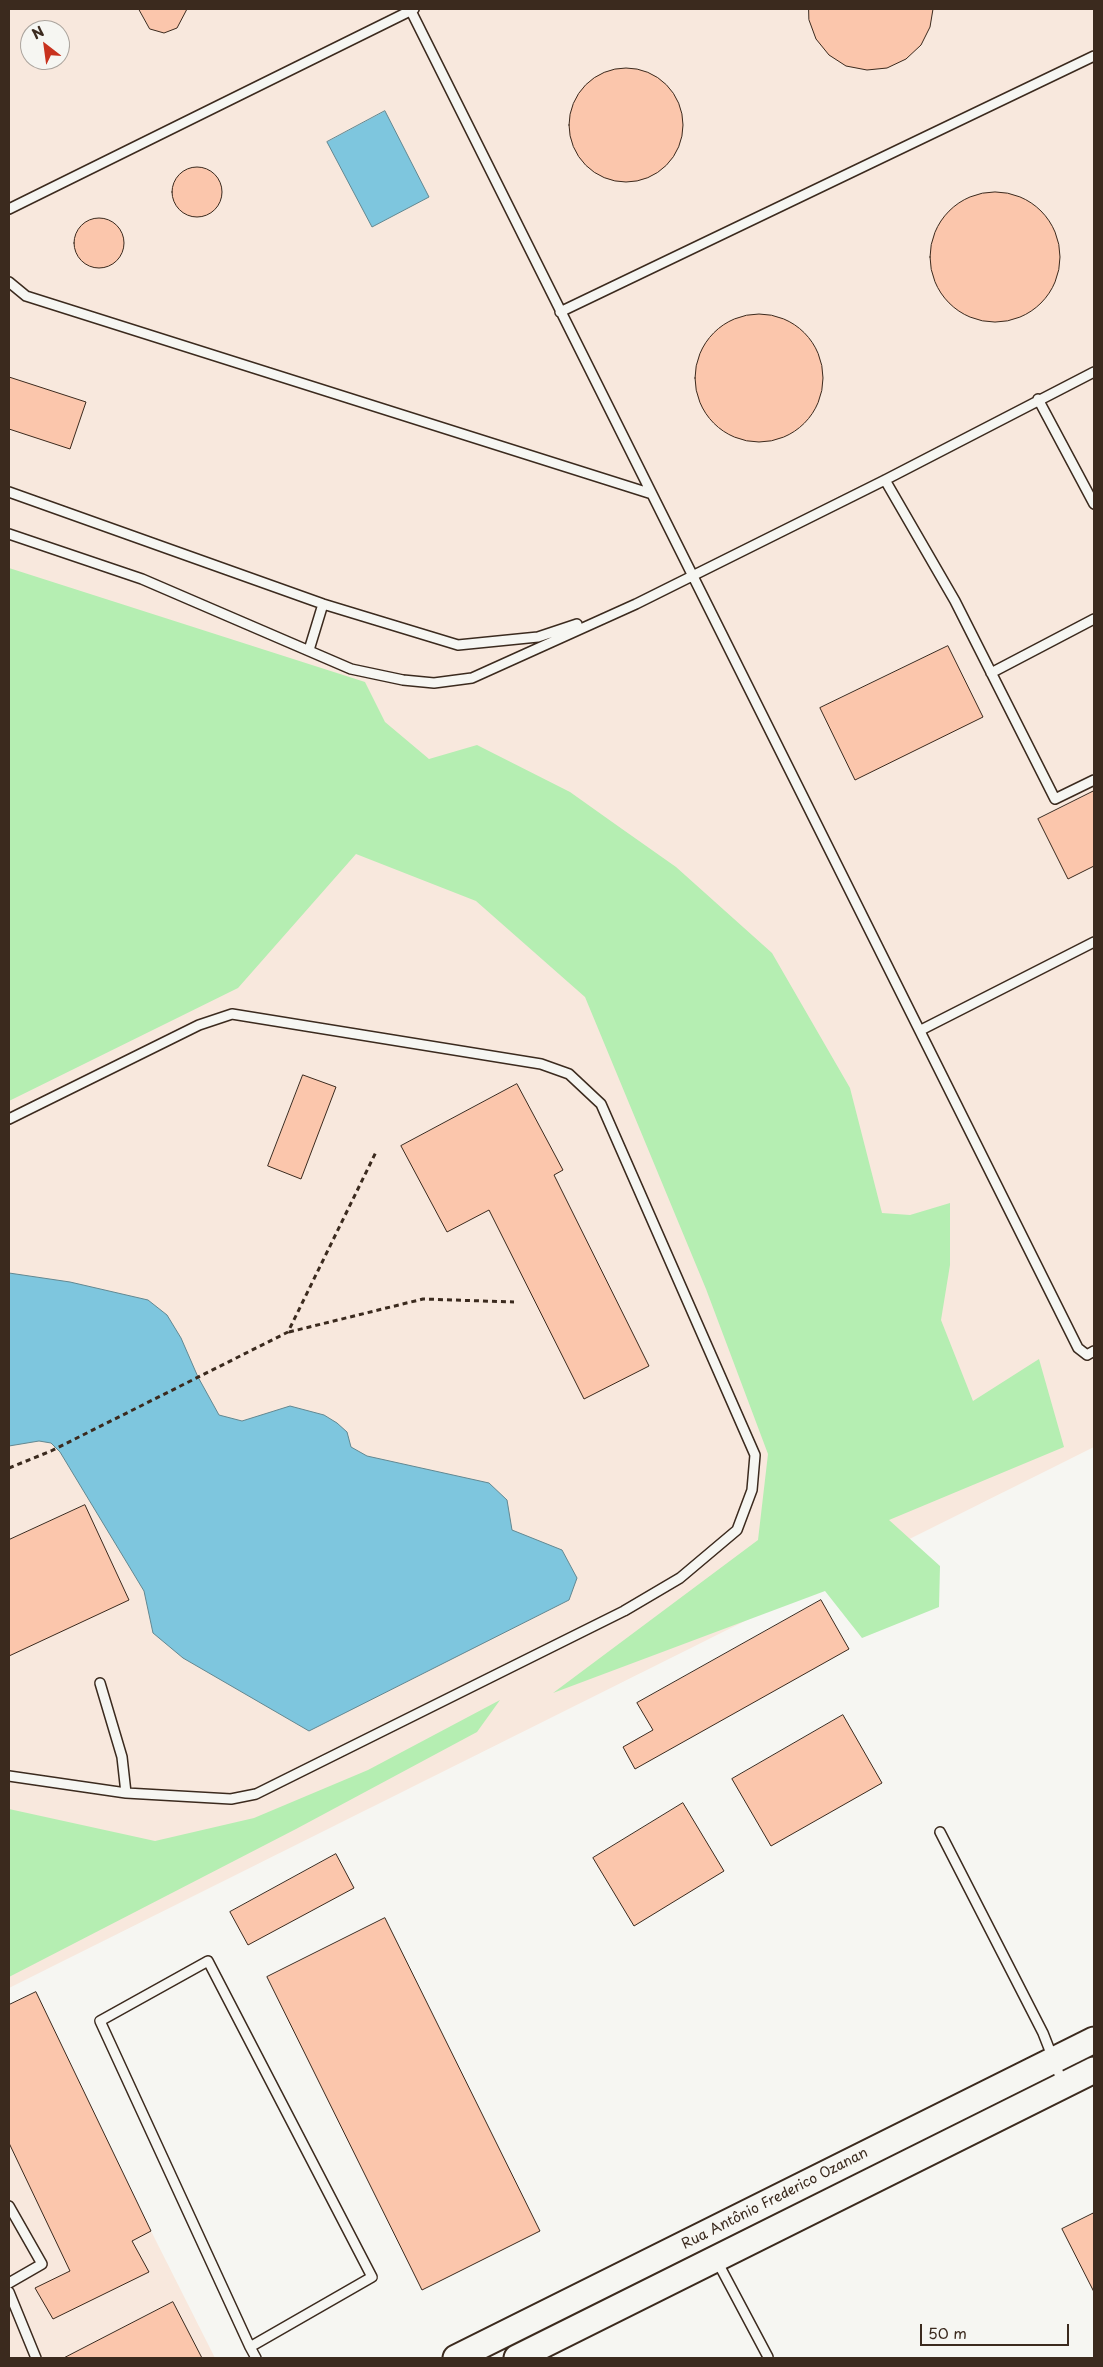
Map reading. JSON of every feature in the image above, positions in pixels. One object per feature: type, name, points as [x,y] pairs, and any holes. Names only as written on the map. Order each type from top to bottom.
[{"type":"main road","name":"Rua Antônio Frederico Ozanan","points":[[456,2358],[1094,2040]]},
{"type":"main road","name":"Rua Antônio Frederico Ozanan","points":[[517,2358],[717,2260],[1094,2070]]},
{"type":"lane","points":[[9,209],[412,9],[560,312],[921,1030],[1078,1348],[1087,1355],[1094,1351]]},
{"type":"lane","points":[[560,312],[1094,56]]},
{"type":"lane","points":[[9,282],[26,296],[652,494]]},
{"type":"lane","points":[[9,534],[142,579],[351,669],[403,680],[434,683],[472,678],[636,604],[885,480],[1038,399],[1094,372]]},
{"type":"lane","points":[[1038,399],[1094,504]]},
{"type":"lane","points":[[885,480],[955,601],[1055,799],[1094,780]]},
{"type":"lane","points":[[9,492],[323,604],[458,645],[538,637],[636,604]]},
{"type":"lane","points":[[309,650],[323,604]]},
{"type":"lane","points":[[991,672],[1094,619]]},
{"type":"lane","points":[[921,1030],[1094,942]]},
{"type":"lane","points":[[9,1120],[199,1025],[232,1014],[541,1064],[569,1074],[601,1104],[755,1454],[752,1490],[737,1530],[680,1578],[624,1611],[256,1794],[231,1799],[126,1793],[9,1776]]},
{"type":"lane","points":[[100,1683],[122,1757],[126,1793]]},
{"type":"lane","points":[[940,1832],[1043,2033],[1063,2084]]},
{"type":"lane","points":[[250,2347],[372,2277],[208,1961],[100,2021],[250,2347],[256,2358]]},
{"type":"lane","points":[[9,2206],[42,2264],[9,2283]]},
{"type":"lane","points":[[717,2260],[768,2357]]},
{"type":"lane","points":[[9,2292],[36,2358]]},
{"type":"path","points":[[288,1332],[376,1152]]},
{"type":"path","points":[[9,1468],[51,1451],[288,1332],[423,1299],[514,1302]]},
{"type":"shaded area","points":[[9,9],[1094,9],[1094,1447],[9,1988]]},
{"type":"shaded area","points":[[36,1992],[151,2231],[215,2358],[9,2358],[9,2005]]},
{"type":"green space","points":[[9,568],[365,682],[385,722],[429,759],[477,745],[570,792],[676,867],[772,953],[850,1088],[882,1213],[910,1215],[950,1203],[950,1265],[941,1320],[973,1401],[1039,1359],[1064,1447],[889,1520],[940,1566],[939,1607],[862,1638],[825,1591],[553,1693],[758,1540],[768,1454],[706,1289],[585,997],[476,901],[356,854],[238,988],[9,1101]]},
{"type":"green space","points":[[500,1700],[477,1732],[296,1829],[9,1977],[9,1809],[155,1841],[254,1818],[368,1770]]},
{"type":"water","points":[[385,111],[429,197],[372,227],[327,142]]},
{"type":"water","points":[[9,1273],[70,1282],[148,1300],[167,1315],[181,1338],[198,1377],[219,1415],[242,1421],[290,1406],[324,1415],[337,1423],[347,1432],[351,1447],[367,1456],[489,1483],[507,1500],[512,1530],[562,1550],[577,1578],[569,1600],[309,1731],[183,1658],[153,1633],[144,1591],[60,1452],[51,1443],[39,1441],[9,1446]]},
{"type":"building","points":[[139,9],[187,9],[177,28],[164,33],[150,29]]},
{"type":"building","points":[[809,9],[933,9],[930,27],[921,45],[906,59],[887,68],[867,70],[846,66],[829,55],[816,39],[809,20]]},
{"type":"building","points":[[626,68],[648,72],[667,84],[679,103],[683,125],[679,147],[667,166],[648,178],[626,182],[604,178],[585,166],[573,147],[569,125],[573,103],[585,84],[604,72]]},
{"type":"building","points":[[197,167],[211,171],[218,178],[222,192],[218,206],[211,213],[197,217],[183,213],[176,206],[172,192],[176,178],[183,171]]},
{"type":"building","points":[[995,192],[1008,193],[1020,197],[1041,211],[1055,232],[1059,244],[1059,270],[1055,282],[1041,303],[1020,317],[1008,321],[995,322],[982,321],[970,317],[949,303],[935,282],[931,270],[930,257],[931,244],[935,232],[949,211],[970,197],[982,193]]},
{"type":"building","points":[[94,218],[104,218],[117,225],[124,238],[124,248],[117,261],[104,268],[94,268],[85,264],[78,257],[74,248],[74,238],[78,229],[85,222]]},
{"type":"building","points":[[759,314],[783,319],[804,333],[818,354],[823,378],[818,402],[804,423],[783,437],[759,442],[735,437],[714,423],[700,402],[695,378],[700,354],[714,333],[735,319]]},
{"type":"building","points":[[9,377],[86,402],[70,449],[9,429]]},
{"type":"building","points":[[948,646],[983,717],[855,780],[820,708]]},
{"type":"building","points":[[1094,791],[1094,866],[1068,879],[1038,819]]},
{"type":"building","points":[[303,1075],[336,1087],[301,1179],[268,1166]]},
{"type":"building","points":[[517,1084],[563,1170],[554,1175],[649,1366],[584,1399],[489,1210],[447,1232],[401,1146]]},
{"type":"building","points":[[85,1505],[129,1600],[9,1656],[9,1540]]},
{"type":"building","points":[[821,1600],[849,1649],[635,1769],[623,1747],[653,1730],[637,1703]]},
{"type":"building","points":[[843,1715],[882,1783],[771,1846],[732,1779]]},
{"type":"building","points":[[683,1803],[724,1871],[634,1926],[593,1858]]},
{"type":"building","points":[[336,1854],[354,1888],[248,1945],[230,1912]]},
{"type":"building","points":[[385,1918],[540,2231],[422,2290],[267,1977]]},
{"type":"building","points":[[36,1992],[151,2231],[132,2241],[149,2272],[53,2319],[35,2288],[70,2271],[9,2143],[9,2005]]},
{"type":"building","points":[[1094,2213],[1094,2292],[1062,2229]]},
{"type":"building","points":[[173,2302],[202,2358],[64,2358]]}]
